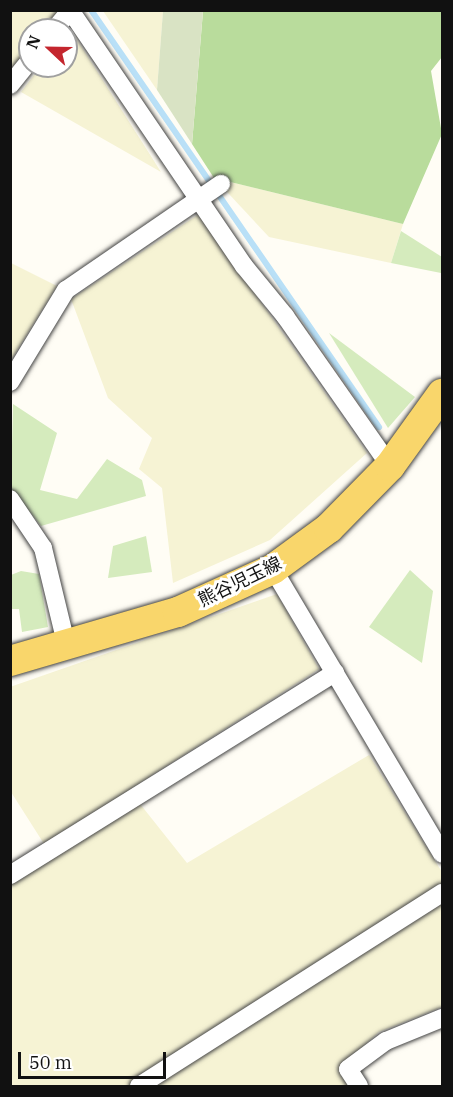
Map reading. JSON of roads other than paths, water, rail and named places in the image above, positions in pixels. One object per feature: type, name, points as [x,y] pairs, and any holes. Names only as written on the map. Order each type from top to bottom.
[{"type":"main road","name":"熊谷児玉線","points":[[10,661],[178,612],[273,569],[329,528],[390,466],[442,394]]},
{"type":"street","points":[[70,11],[200,201],[390,466]]},
{"type":"street","points":[[10,382],[66,290],[200,201],[221,184]]},
{"type":"street","points":[[10,499],[43,548],[66,643]]},
{"type":"street","points":[[273,569],[442,854]]},
{"type":"street","points":[[10,875],[335,673]]},
{"type":"street","points":[[139,1086],[442,893]]},
{"type":"street","points":[[359,1086],[348,1069],[386,1041],[442,1018]]},
{"type":"waterway","points":[[91,10],[379,427]]}]
